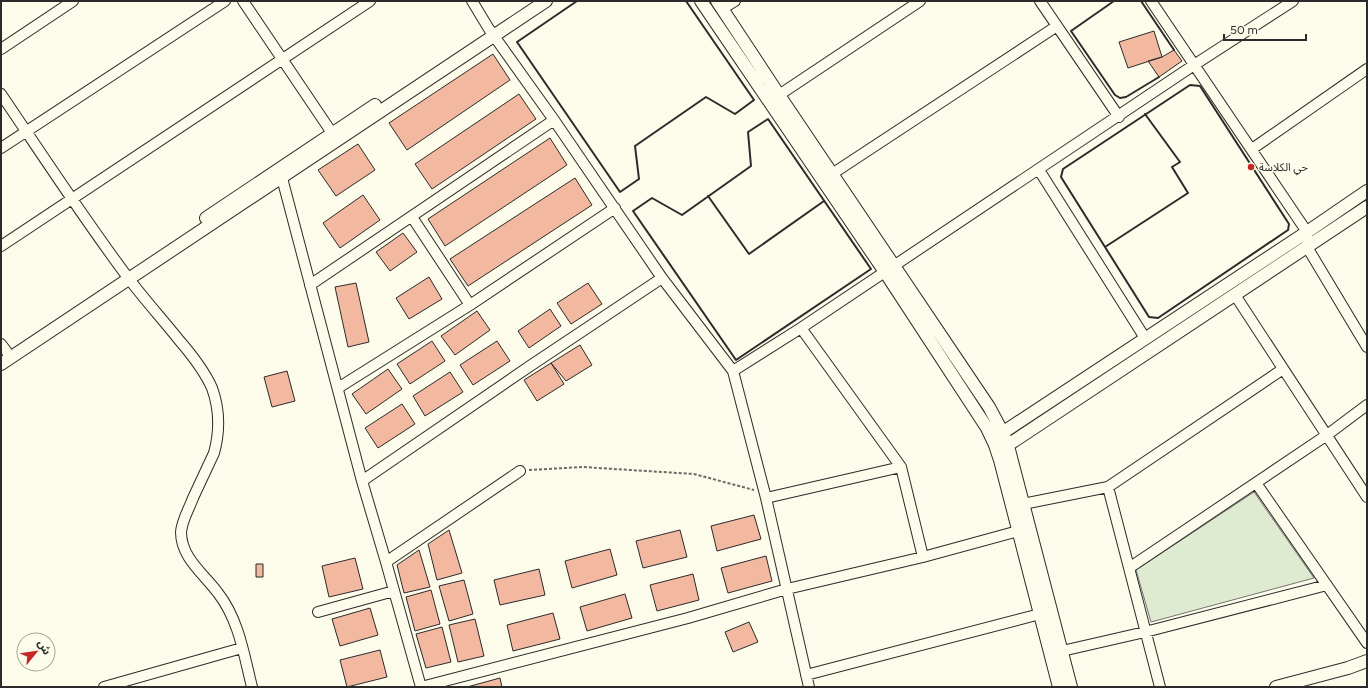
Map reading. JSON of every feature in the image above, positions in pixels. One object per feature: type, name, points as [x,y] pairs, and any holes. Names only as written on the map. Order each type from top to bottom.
[{"type":"street","points":[[1,49],[72,1]]},
{"type":"street","points":[[1,148],[225,1]]},
{"type":"street","points":[[243,1],[332,134]]},
{"type":"street","points":[[1,246],[370,1]]},
{"type":"street","points":[[472,1],[662,278],[733,372],[765,495],[809,687]]},
{"type":"street","points":[[1,364],[127,276],[492,32],[531,1]]},
{"type":"street","points":[[280,174],[332,134],[492,32],[546,1]]},
{"type":"street","points":[[701,1],[989,407],[1023,504],[1071,687]]},
{"type":"street","points":[[735,1],[720,5],[832,174],[890,269]]},
{"type":"street","points":[[779,96],[920,1]]},
{"type":"street","points":[[1040,1],[1119,116]]},
{"type":"street","points":[[1151,1],[1307,232],[1308,247],[1367,347]]},
{"type":"street","points":[[733,372],[1293,1]]},
{"type":"street","points":[[832,174],[1057,26]]},
{"type":"street","points":[[1252,149],[1367,69]]},
{"type":"street","points":[[1,94],[71,199],[127,276],[196,361],[207,378],[214,396],[218,419],[216,444],[214,453],[185,516],[181,530],[183,545],[188,557],[218,593],[230,611],[240,635],[252,687]]},
{"type":"street","points":[[310,285],[554,120]]},
{"type":"street","points":[[1039,170],[1145,338]]},
{"type":"street","points":[[280,174],[362,481],[421,687],[688,618],[787,589],[923,557],[1018,531]]},
{"type":"street","points":[[998,436],[1367,191]]},
{"type":"street","points":[[1003,449],[1367,207]]},
{"type":"street","points":[[338,388],[470,305],[615,208]]},
{"type":"street","points":[[412,217],[470,305]]},
{"type":"street","points":[[3,351],[127,276]]},
{"type":"street","points":[[362,481],[662,278]]},
{"type":"street","points":[[1235,295],[1367,497]]},
{"type":"street","points":[[801,328],[901,467],[923,557]]},
{"type":"street","points":[[1023,504],[1108,487],[1283,369]]},
{"type":"street","points":[[1129,568],[1256,483],[1367,405]]},
{"type":"street","points":[[1003,449],[1018,531],[1059,687]]},
{"type":"street","points":[[765,495],[901,467]]},
{"type":"street","points":[[386,562],[520,471]]},
{"type":"street","points":[[1256,483],[1367,643]]},
{"type":"street","points":[[1108,487],[1160,687]]},
{"type":"street","points":[[1062,651],[1146,632],[1327,585]]},
{"type":"street","points":[[318,612],[394,591]]},
{"type":"street","points":[[806,674],[1040,614]]},
{"type":"street","points":[[104,687],[122,685],[242,648]]},
{"type":"street","points":[[1276,687],[1348,668],[1367,661]]},
{"type":"path","points":[[520,471],[583,467],[694,474],[765,495]]},
{"type":"green space","points":[[1254,492],[1314,578],[1151,622],[1136,570]]},
{"type":"building","points":[[1154,31],[1162,57],[1128,68],[1119,42]]},
{"type":"building","points":[[1174,50],[1182,61],[1159,77],[1148,61],[1162,57]]},
{"type":"building","points":[[493,54],[510,80],[407,150],[389,123]]},
{"type":"building","points":[[519,94],[536,119],[432,189],[415,164]]},
{"type":"building","points":[[550,138],[567,165],[445,246],[428,219]]},
{"type":"building","points":[[358,144],[375,170],[336,196],[318,170]]},
{"type":"building","points":[[575,178],[592,205],[468,286],[450,259]]},
{"type":"building","points":[[363,195],[380,220],[340,248],[323,223]]},
{"type":"building","points":[[403,233],[417,252],[390,271],[376,252]]},
{"type":"building","points":[[429,277],[442,299],[409,319],[396,298]]},
{"type":"building","points":[[356,283],[369,342],[348,347],[335,287]]},
{"type":"building","points":[[588,283],[602,304],[571,324],[557,303]]},
{"type":"building","points":[[550,309],[561,326],[529,348],[518,331]]},
{"type":"building","points":[[477,311],[490,330],[455,355],[441,336]]},
{"type":"building","points":[[432,341],[445,361],[410,384],[397,364]]},
{"type":"building","points":[[497,341],[510,361],[473,385],[460,365]]},
{"type":"building","points":[[580,345],[592,365],[566,381],[551,363]]},
{"type":"building","points":[[551,363],[564,384],[537,401],[524,380]]},
{"type":"building","points":[[388,369],[402,389],[366,414],[352,394]]},
{"type":"building","points":[[287,371],[295,401],[272,407],[264,377]]},
{"type":"building","points":[[450,372],[463,392],[425,416],[413,396]]},
{"type":"building","points":[[402,404],[415,424],[378,448],[365,428]]},
{"type":"building","points":[[754,515],[761,539],[717,551],[711,526]]},
{"type":"building","points":[[449,530],[462,573],[437,580],[428,544]]},
{"type":"building","points":[[680,530],[687,557],[643,568],[636,541]]},
{"type":"building","points":[[610,549],[617,575],[572,588],[565,561]]},
{"type":"building","points":[[419,550],[430,587],[404,593],[397,565]]},
{"type":"building","points":[[766,556],[772,581],[728,593],[721,568]]},
{"type":"building","points":[[355,558],[363,589],[329,597],[322,566]]},
{"type":"building","points":[[256,564],[263,564],[263,577],[256,577]]},
{"type":"building","points":[[539,569],[545,595],[500,605],[494,580]]},
{"type":"building","points":[[693,574],[699,600],[657,611],[650,585]]},
{"type":"building","points":[[464,580],[473,614],[449,621],[439,586]]},
{"type":"building","points":[[431,590],[440,624],[415,631],[406,597]]},
{"type":"building","points":[[625,594],[632,618],[587,631],[580,607]]},
{"type":"building","points":[[370,608],[378,635],[340,646],[332,619]]},
{"type":"building","points":[[553,613],[560,639],[513,651],[507,625]]},
{"type":"building","points":[[475,619],[484,656],[458,662],[449,625]]},
{"type":"building","points":[[749,622],[758,642],[733,652],[725,632]]},
{"type":"building","points":[[442,627],[451,662],[426,668],[416,634]]},
{"type":"building","points":[[380,650],[387,677],[347,687],[340,660]]},
{"type":"building","points":[[500,678],[502,687],[467,687]]},
{"type":"wall","points":[[577,1],[517,42],[620,192],[639,179],[635,146],[706,97],[735,114],[754,100],[686,1]]},
{"type":"wall","points":[[1114,1],[1071,31],[1115,95],[1120,98],[1126,97],[1159,77]]},
{"type":"wall","points":[[1141,1],[1174,50]]},
{"type":"wall","points":[[1190,85],[1200,86],[1289,224],[1288,230],[1158,318],[1149,317],[1061,177],[1063,169],[1190,85]]},
{"type":"wall","points":[[1105,247],[1188,193],[1172,167],[1180,162],[1145,114]]},
{"type":"wall","points":[[768,119],[871,269],[736,360],[633,211],[652,198],[682,215],[751,166],[748,132],[768,119]]},
{"type":"wall","points":[[708,196],[749,254],[824,201]]},
{"type":"place","name":"حي الكلاسة","points":[[1251,167]]}]
